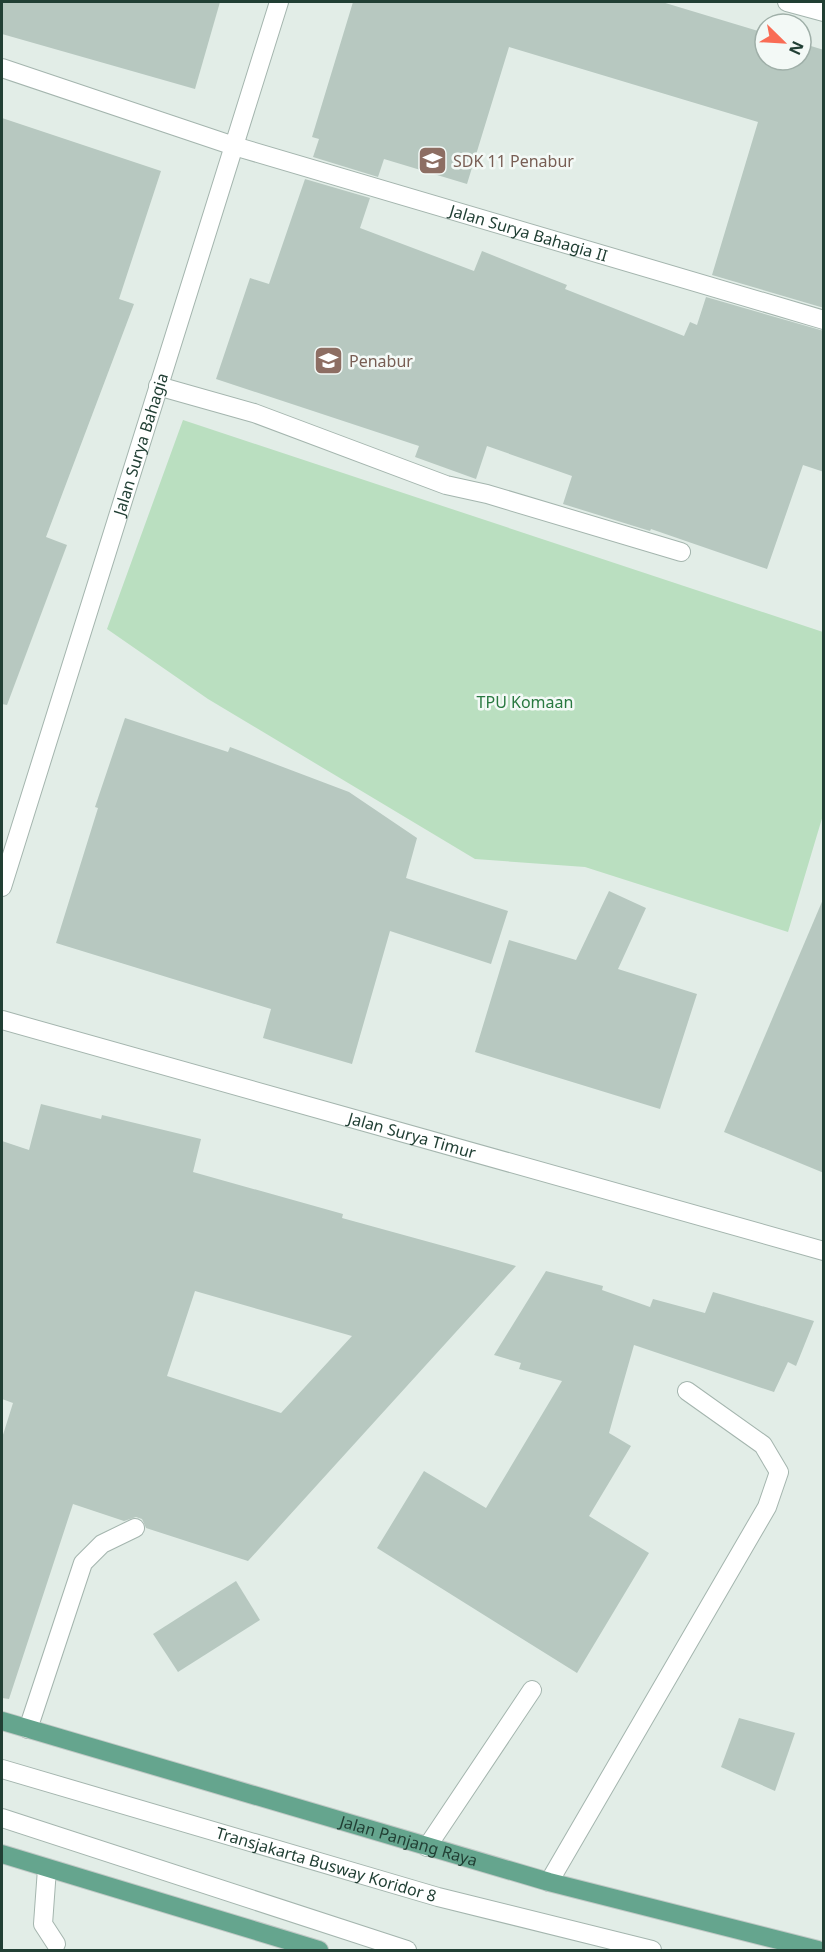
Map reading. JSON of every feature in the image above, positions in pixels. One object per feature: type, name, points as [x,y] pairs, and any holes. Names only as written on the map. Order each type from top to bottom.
[{"type":"main road","name":"Jalan Panjang Raya","points":[[2,1721],[549,1882],[818,1950]]},
{"type":"main road","points":[[2,1854],[319,1950]]},
{"type":"street","name":"Jalan Surya Bahagia","points":[[2,887],[279,2]]},
{"type":"street","points":[[786,2],[824,12]]},
{"type":"street","name":"Jalan Surya Bahagia II","points":[[2,68],[234,146],[824,320]]},
{"type":"street","points":[[158,386],[254,414],[447,485],[487,494],[681,552]]},
{"type":"street","name":"Jalan Surya Timur","points":[[2,1020],[824,1251]]},
{"type":"street","points":[[549,1882],[767,1507],[779,1472],[763,1445],[687,1391]]},
{"type":"street","points":[[28,1730],[83,1563],[102,1544],[135,1528]]},
{"type":"street","points":[[427,1847],[532,1690]]},
{"type":"street","name":"Transjakarta Busway Koridor 8","points":[[2,1769],[438,1897],[652,1950]]},
{"type":"street","points":[[2,1818],[407,1950]]},
{"type":"street","points":[[47,1869],[43,1924],[56,1944]]},
{"type":"green space","name":"TPU Komaan","points":[[183,420],[823,632],[823,815],[788,932],[585,867],[475,859],[208,699],[107,629]]},
{"type":"building","points":[[2,2],[220,2],[195,89],[2,34]]},
{"type":"building","name":"SDK 11 Penabur","points":[[353,2],[662,2],[753,29],[753,72],[813,72],[813,47],[824,50],[824,308],[712,275],[758,122],[509,47],[467,184],[384,159],[378,177],[313,157],[319,139],[312,137]]},
{"type":"building","points":[[2,118],[161,171],[119,299],[134,304],[46,537],[67,545],[7,705],[2,704]]},
{"type":"building","points":[[305,179],[370,198],[360,228],[474,271],[482,251],[567,285],[565,289],[684,336],[690,322],[697,325],[706,297],[824,331],[824,472],[803,465],[767,569],[651,529],[650,531],[563,504],[572,476],[487,446],[476,479],[415,457],[419,446],[216,379],[250,278],[269,284]]},
{"type":"building","points":[[125,718],[228,752],[230,747],[349,792],[417,838],[406,878],[508,911],[491,964],[390,931],[352,1064],[263,1038],[271,1009],[56,943],[98,808],[95,807]]},
{"type":"building","points":[[609,891],[646,908],[618,969],[697,994],[660,1109],[475,1052],[509,940],[576,960]]},
{"type":"building","points":[[824,897],[824,1173],[724,1132]]},
{"type":"building","points":[[41,1104],[101,1119],[102,1115],[201,1139],[193,1172],[343,1214],[342,1218],[516,1266],[248,1561],[146,1528],[142,1519],[136,1517],[124,1521],[73,1504],[9,1699],[2,1698],[2,1438],[13,1403],[2,1399],[2,1141],[29,1150]],"holes":[[[195,1291],[352,1336],[281,1413],[167,1376]]]},
{"type":"building","points":[[546,1271],[603,1286],[602,1290],[650,1307],[653,1299],[705,1313],[713,1292],[814,1321],[796,1366],[788,1362],[774,1392],[634,1345],[609,1433],[631,1446],[589,1516],[649,1553],[577,1673],[377,1548],[424,1471],[486,1508],[562,1381],[519,1369],[521,1363],[494,1355]]},
{"type":"building","points":[[236,1581],[260,1620],[178,1672],[153,1634]]},
{"type":"building","points":[[739,1718],[795,1733],[775,1791],[721,1767]]},
{"type":"place","name":"SDK 11 Penabur","points":[[432,161]]},
{"type":"place","name":"Penabur","points":[[328,361]]}]
